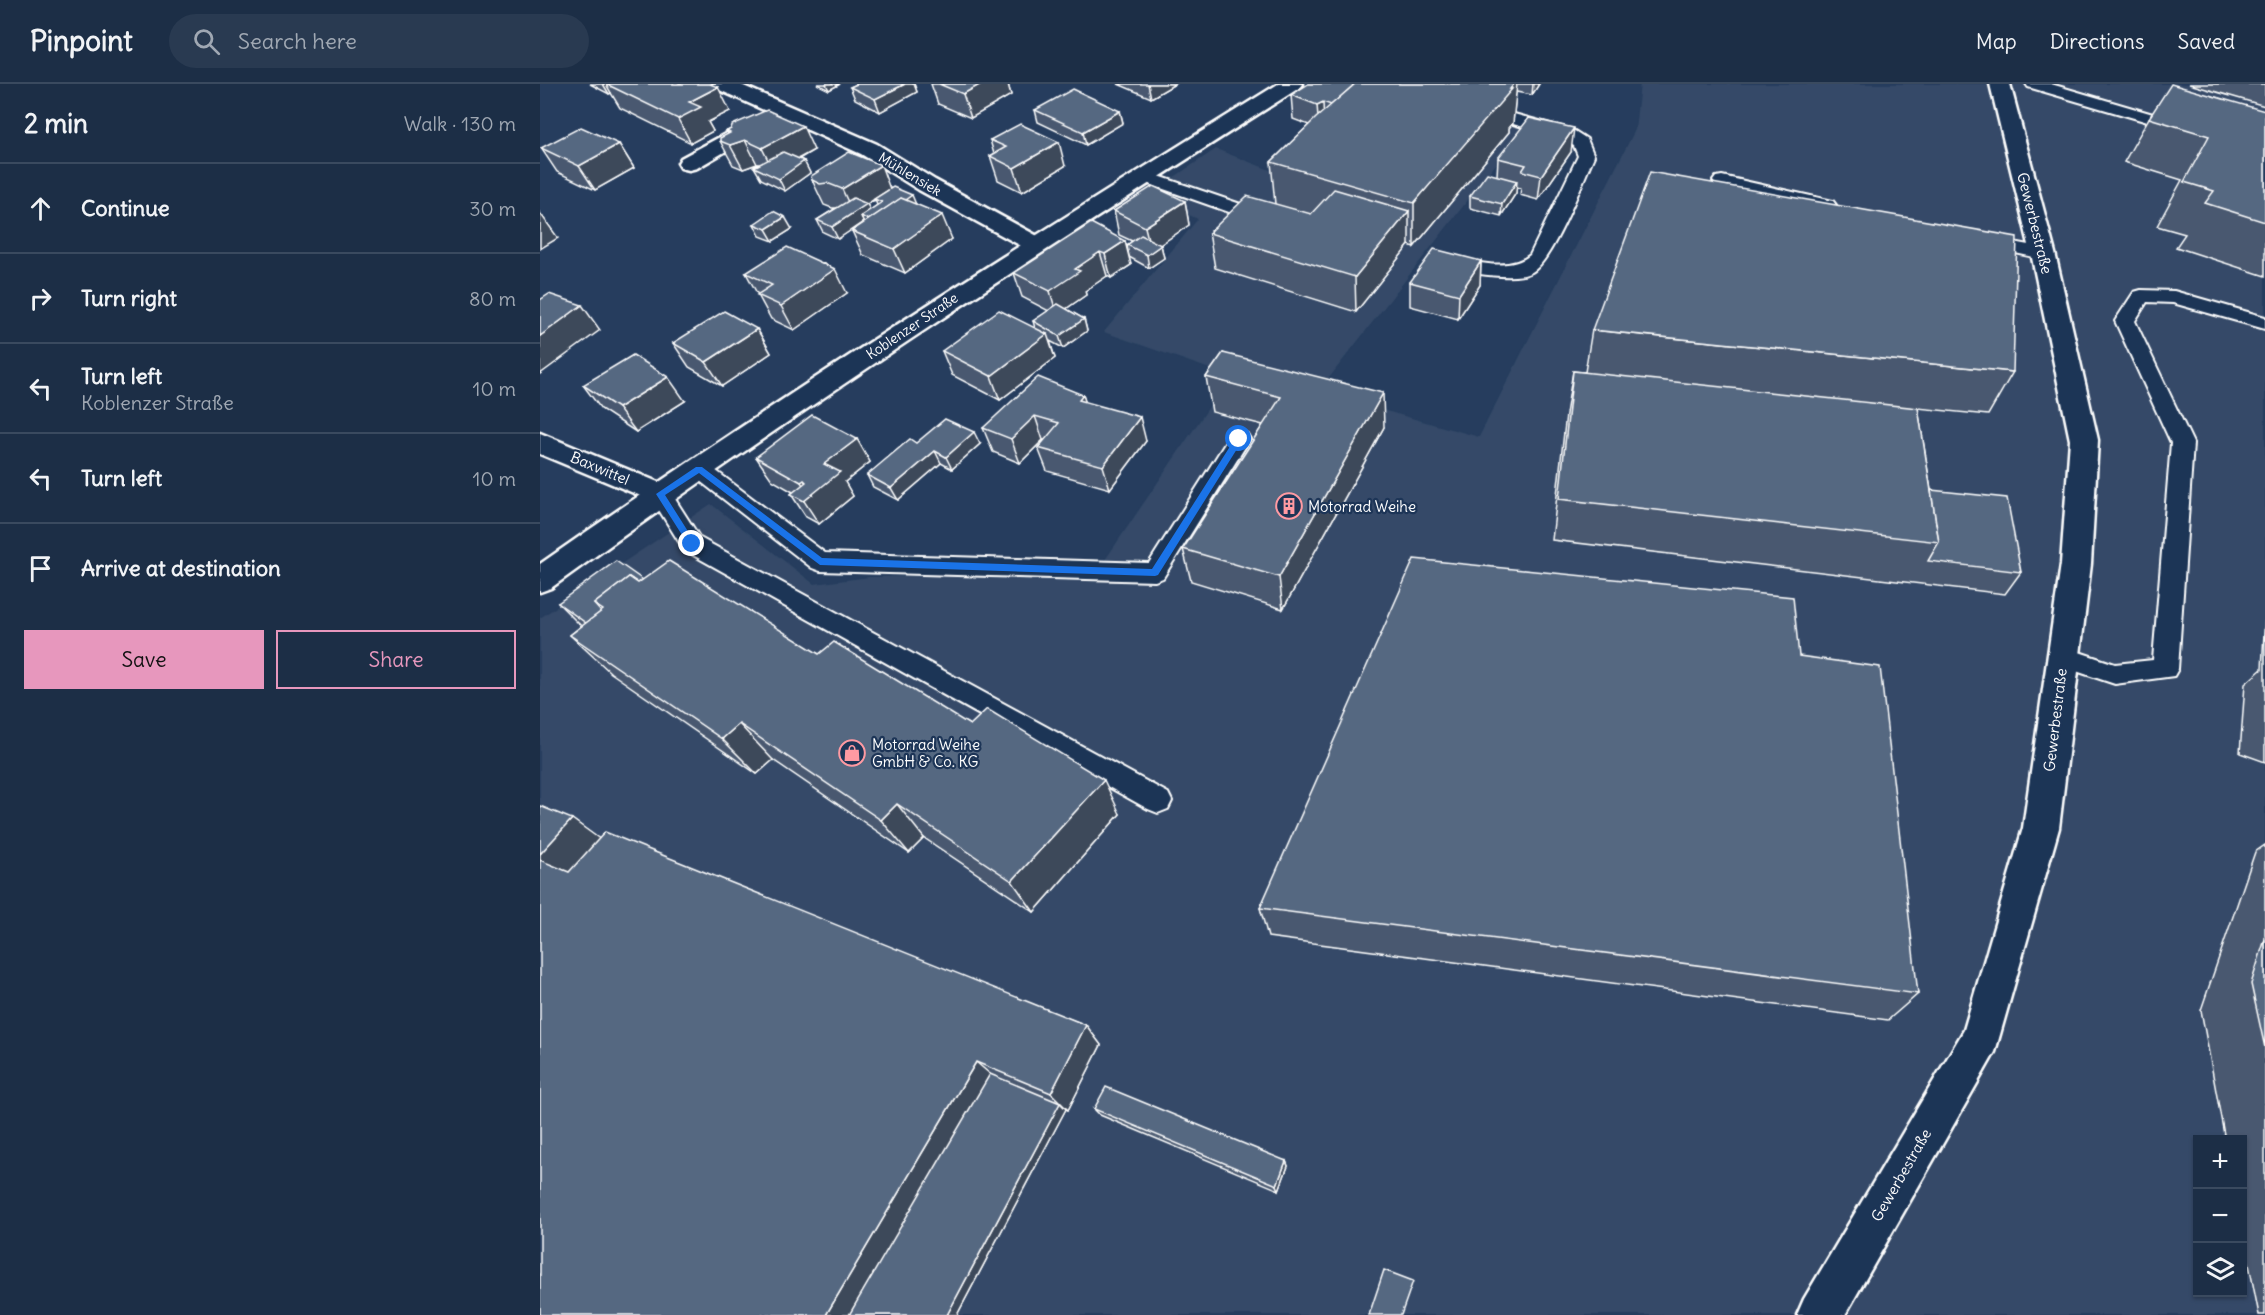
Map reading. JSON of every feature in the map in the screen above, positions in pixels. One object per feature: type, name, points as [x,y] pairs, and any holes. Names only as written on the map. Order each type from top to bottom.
[{"type":"street","name":"Mühlensiek","points":[[722,84],[869,149],[927,185],[1035,244]]},
{"type":"street","name":"Koblenzer Straße","points":[[540,580],[660,494],[1035,244],[1293,84]]},
{"type":"street","name":"Gewerbestraße","points":[[1820,1315],[1981,1038],[2041,828],[2076,564],[2085,440],[2043,253],[2000,84]]},
{"type":"street","points":[[689,163],[782,111]]},
{"type":"street","name":"Baxwittel","points":[[540,443],[660,494]]},
{"type":"lane","points":[[2034,84],[2197,131]]},
{"type":"lane","points":[[1450,264],[1494,270],[1525,269],[1538,258],[1586,156],[1581,143],[1567,134],[1468,107]]},
{"type":"lane","points":[[1144,177],[1255,215]]},
{"type":"lane","points":[[1722,181],[1845,210]]},
{"type":"lane","points":[[1968,238],[2043,253]]},
{"type":"lane","points":[[2064,657],[2115,674],[2165,669],[2182,443],[2125,321],[2141,296],[2174,297],[2265,323]]},
{"type":"lane","points":[[699,469],[820,561],[1155,572],[1239,439]]},
{"type":"lane","points":[[660,494],[692,544],[1158,801]]},
{"type":"shaded area","points":[[1640,84],[2265,84],[2265,1315],[540,1315],[540,618],[711,504],[814,584],[870,577],[920,576],[931,555],[1105,560],[1230,376],[1104,332],[1198,219],[1146,196],[1216,149],[1270,170],[1307,168],[1389,90],[1528,123],[1318,392],[1479,437],[1635,130]]},
{"type":"building","points":[[606,84],[710,84],[718,87],[689,102],[701,107],[678,119]]},
{"type":"building","points":[[857,84],[905,84],[875,99],[850,87]]},
{"type":"building","points":[[939,84],[981,84],[963,94]]},
{"type":"building","points":[[1308,84],[1355,84],[1331,105],[1323,102],[1317,105],[1291,95]]},
{"type":"building","points":[[1355,84],[1514,84],[1414,203],[1271,162]]},
{"type":"building","points":[[2171,84],[2265,111],[2265,222],[2205,203],[2214,191],[2184,182],[2209,136],[2149,118]]},
{"type":"building","points":[[1073,89],[1120,111],[1083,132],[1035,110]]},
{"type":"building","points":[[767,110],[803,126],[762,148],[745,140],[730,145],[720,141],[720,138],[730,133],[727,131],[732,125]]},
{"type":"building","points":[[1529,118],[1574,128],[1541,176],[1522,171],[1526,165],[1498,158]]},
{"type":"building","points":[[1020,124],[1059,142],[1014,168],[990,156],[1006,147],[990,140]]},
{"type":"building","points":[[581,127],[619,144],[579,166],[541,148]]},
{"type":"building","points":[[783,152],[804,161],[779,179],[754,167]]},
{"type":"building","points":[[849,152],[881,165],[842,189],[812,180],[811,176]]},
{"type":"building","points":[[1650,172],[2017,237],[2013,372],[1592,330]]},
{"type":"building","points":[[1487,173],[1517,181],[1502,204],[1470,196]]},
{"type":"building","points":[[1153,186],[1185,201],[1145,227],[1114,211]]},
{"type":"building","points":[[893,187],[912,195],[905,200],[901,198],[868,220],[861,216],[882,202],[874,199]]},
{"type":"building","points":[[1334,189],[1409,211],[1355,277],[1209,233],[1247,196],[1311,214]]},
{"type":"building","points":[[853,198],[867,204],[832,227],[817,220]]},
{"type":"building","points":[[901,198],[942,215],[894,249],[852,231]]},
{"type":"building","points":[[773,211],[785,217],[766,229],[754,224]]},
{"type":"building","points":[[1091,223],[1125,241],[1105,254],[1100,252],[1075,269],[1080,271],[1050,291],[1014,273]]},
{"type":"building","points":[[1141,235],[1161,245],[1147,255],[1127,245]]},
{"type":"building","points":[[787,247],[835,269],[781,306],[757,295],[772,285],[746,273]]},
{"type":"building","points":[[1434,249],[1481,261],[1459,295],[1410,282]]},
{"type":"building","points":[[549,294],[582,305],[540,336],[540,300]]},
{"type":"building","points":[[1058,304],[1084,319],[1059,336],[1033,321]]},
{"type":"building","points":[[999,310],[1047,334],[991,376],[942,351]]},
{"type":"building","points":[[724,311],[757,329],[706,362],[673,343]]},
{"type":"building","name":"Motorrad Weihe","points":[[1223,353],[1383,393],[1279,577],[1183,549],[1281,397],[1206,377]]},
{"type":"building","points":[[633,355],[668,377],[618,408],[583,385]]},
{"type":"building","points":[[1573,371],[1918,408],[1939,542],[1559,499]]},
{"type":"building","points":[[1038,377],[1083,395],[1079,400],[1140,417],[1103,466],[1038,448],[1059,423],[1035,416],[1011,439],[983,428]]},
{"type":"building","points":[[812,415],[857,439],[824,464],[840,472],[804,501],[791,494],[806,482],[804,480],[801,482],[756,457]]},
{"type":"building","points":[[945,419],[974,432],[946,457],[935,451],[891,488],[867,475],[910,439],[916,443]]},
{"type":"building","points":[[1931,490],[2007,498],[2021,572],[1928,561],[1939,542]]},
{"type":"building","points":[[1414,559],[1793,597],[1799,656],[1880,667],[1918,994],[1260,908]]},
{"type":"building","points":[[616,561],[643,580],[638,583],[629,577],[594,604],[601,612],[586,623],[558,603]]},
{"type":"building","name":"Motorrad Weihe GmbH & Co. KG","points":[[669,561],[819,654],[834,642],[970,725],[987,709],[1104,780],[1012,881],[897,804],[881,820],[739,724],[722,739],[570,635],[603,610],[594,604],[629,577],[638,583]]},
{"type":"building","points":[[540,806],[572,819],[540,854]]},
{"type":"building","points":[[605,832],[1086,1025],[1051,1093],[976,1062],[826,1315],[540,1315],[540,860],[569,872]]},
{"type":"building","points":[[2265,939],[2265,1048],[2251,984]]},
{"type":"building","points":[[990,1074],[1060,1103],[947,1315],[849,1315]]},
{"type":"building","points":[[1106,1087],[1286,1161],[1277,1185],[1094,1109]]},
{"type":"building","points":[[1384,1270],[1413,1281],[1401,1315],[1369,1315]]},
{"type":"place","name":"Motorrad Weihe","points":[[1289,506]]},
{"type":"place","name":"Motorrad Weihe GmbH & Co. KG","points":[[852,753]]},
{"type":"route","points":[[692,544],[660,494],[699,469],[820,561],[1155,572],[1239,439]]}]
